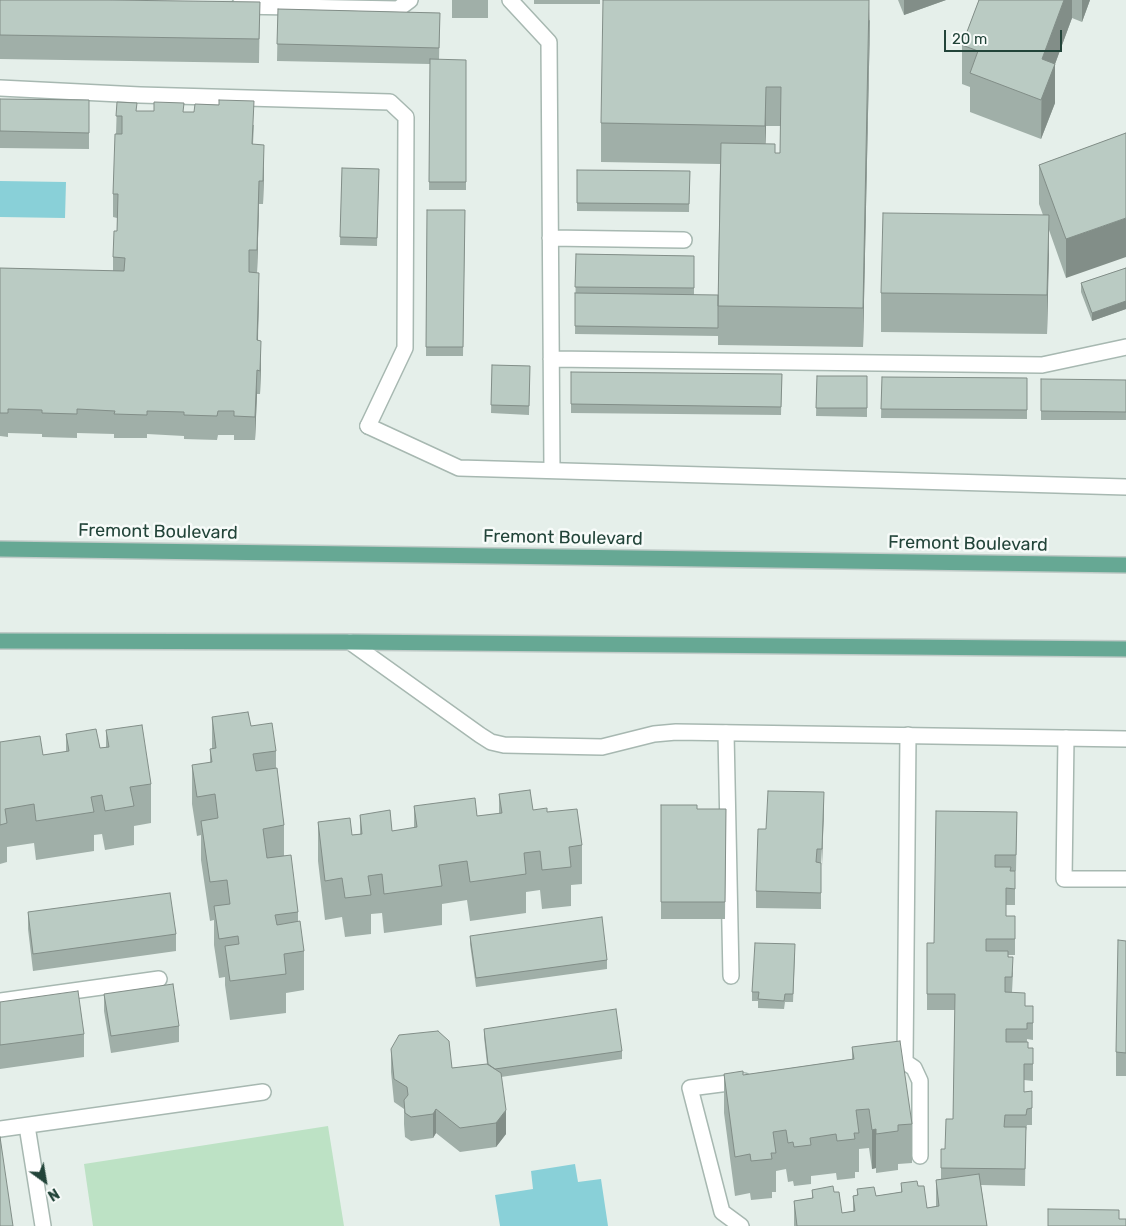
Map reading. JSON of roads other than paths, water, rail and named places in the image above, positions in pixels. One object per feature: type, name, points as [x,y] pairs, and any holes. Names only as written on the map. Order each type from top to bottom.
[{"type":"main road","name":"Fremont Boulevard","points":[[0,549],[1126,565]]},
{"type":"main road","points":[[0,641],[1126,649]]},
{"type":"street","points":[[229,6],[398,8],[410,0]]},
{"type":"street","points":[[510,0],[549,42],[552,470]]},
{"type":"street","points":[[0,88],[149,95],[390,102],[406,118],[405,348],[368,426],[458,468],[1126,487]]},
{"type":"street","points":[[550,238],[684,240]]},
{"type":"street","points":[[551,359],[1042,365],[1126,346]]},
{"type":"street","points":[[350,642],[480,736],[491,742],[504,745],[602,747],[665,732],[1126,739]]},
{"type":"street","points":[[726,733],[731,976]]},
{"type":"street","points":[[906,1062],[908,735]]},
{"type":"street","points":[[1066,738],[1064,879],[1126,879]]},
{"type":"street","points":[[0,1001],[159,979]]},
{"type":"street","points":[[867,1066],[906,1062],[914,1068],[920,1081],[920,1156]]},
{"type":"street","points":[[741,1226],[722,1212],[690,1088],[759,1079]]},
{"type":"street","points":[[0,1129],[263,1092]]},
{"type":"street","points":[[27,1126],[43,1226]]},
{"type":"water","points":[[0,181],[66,182],[65,218],[0,217]]},
{"type":"water","points":[[575,1164],[578,1182],[601,1179],[608,1226],[500,1226],[495,1195],[533,1189],[531,1171]]}]
